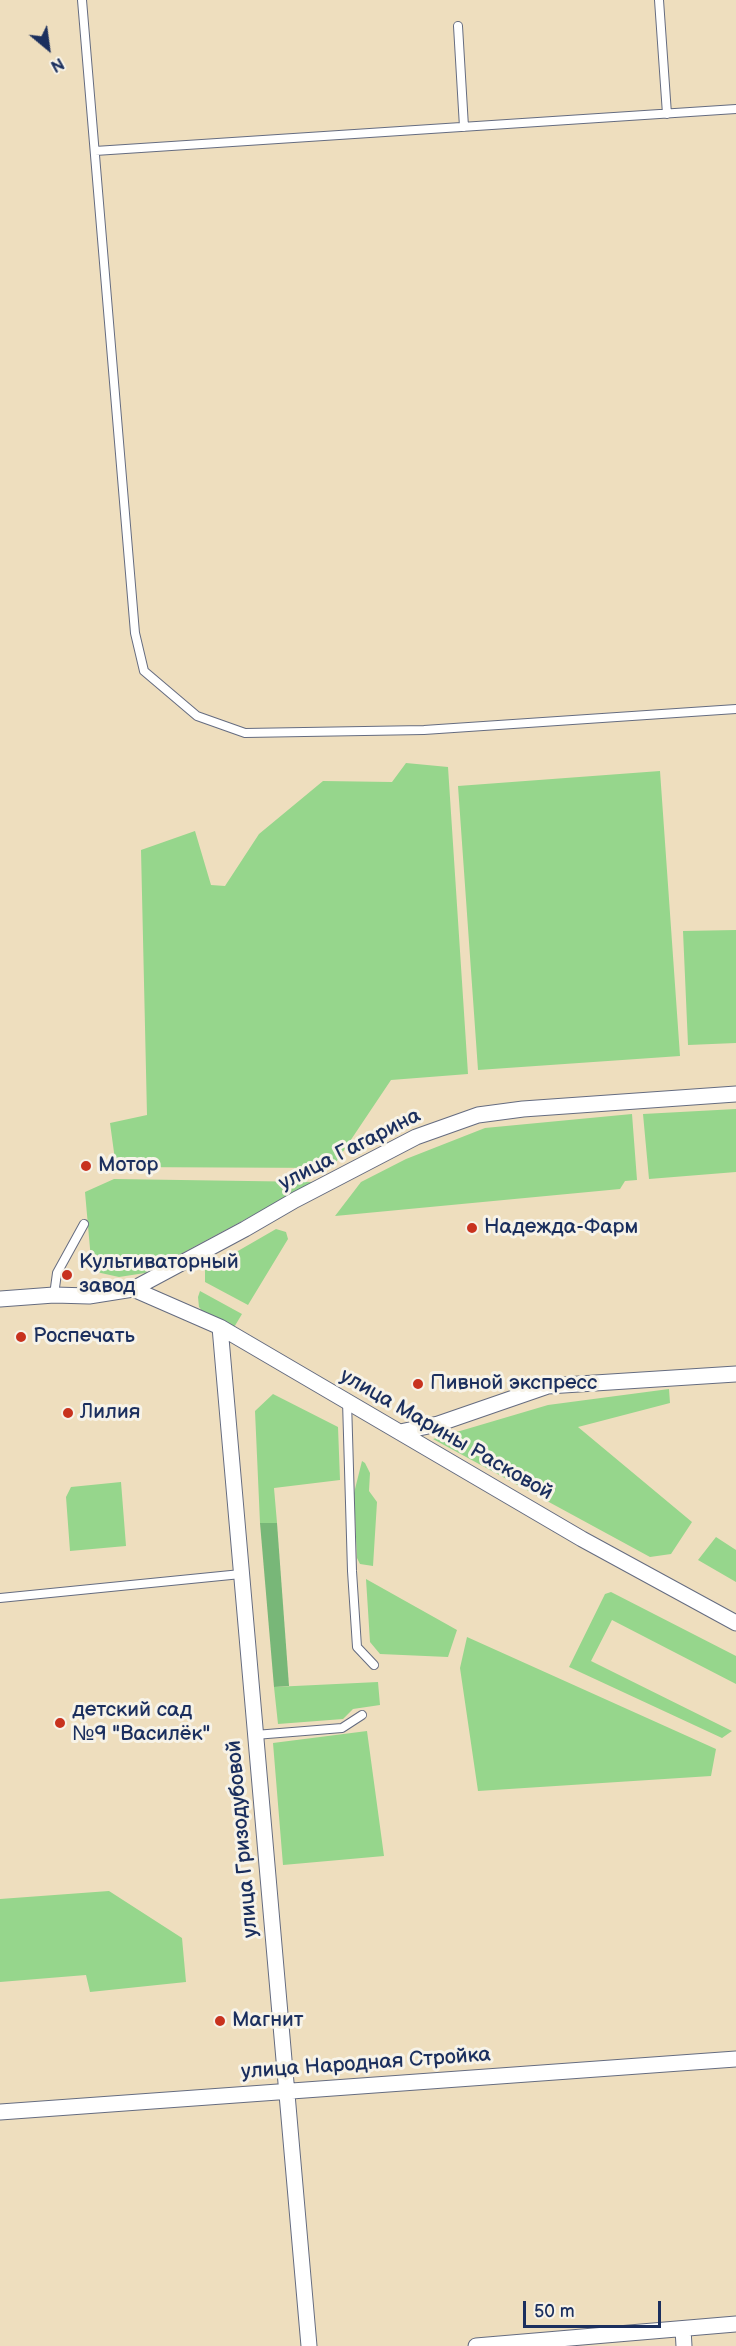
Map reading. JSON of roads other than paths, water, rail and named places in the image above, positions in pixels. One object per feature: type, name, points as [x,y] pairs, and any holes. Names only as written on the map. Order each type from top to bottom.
[{"type":"street","name":"улица Гагарина","points":[[0,1299],[54,1295],[89,1296],[133,1289],[416,1137],[478,1115],[523,1108],[736,1094]]},
{"type":"street","name":"улица Марины Расковой","points":[[133,1289],[220,1327],[582,1539],[736,1623]]},
{"type":"street","name":"улица Гризодубовой","points":[[220,1327],[309,2346]]},
{"type":"street","points":[[400,1432],[438,1424],[549,1386],[736,1374]]},
{"type":"street","name":"улица Народная Стройка","points":[[0,2112],[736,2059]]},
{"type":"street","points":[[476,2346],[529,2344],[736,2324]]},
{"type":"street","points":[[683,2329],[684,2346]]},
{"type":"lane","points":[[82,0],[135,633],[144,671],[197,716],[246,733],[424,730],[736,709]]},
{"type":"lane","points":[[659,0],[667,114]]},
{"type":"lane","points":[[458,26],[464,127]]},
{"type":"lane","points":[[95,151],[736,110]]},
{"type":"lane","points":[[54,1295],[57,1273],[84,1224]]},
{"type":"lane","points":[[346,1401],[357,1647],[374,1665]]},
{"type":"lane","points":[[0,1598],[241,1574]]},
{"type":"lane","points":[[255,1735],[342,1728],[362,1715]]},
{"type":"place","name":"Мотор","points":[[86,1166]]},
{"type":"place","name":"Надежда-Фарм","points":[[472,1228]]},
{"type":"place","name":"Культиваторный завод","points":[[67,1275]]},
{"type":"place","name":"Роспечать","points":[[21,1337]]},
{"type":"place","name":"Пивной экспресс","points":[[418,1384]]},
{"type":"place","name":"Лилия","points":[[68,1413]]},
{"type":"place","name":"детский сад №9 \"Василёк\"","points":[[60,1723]]},
{"type":"place","name":"Магнит","points":[[220,2021]]}]
